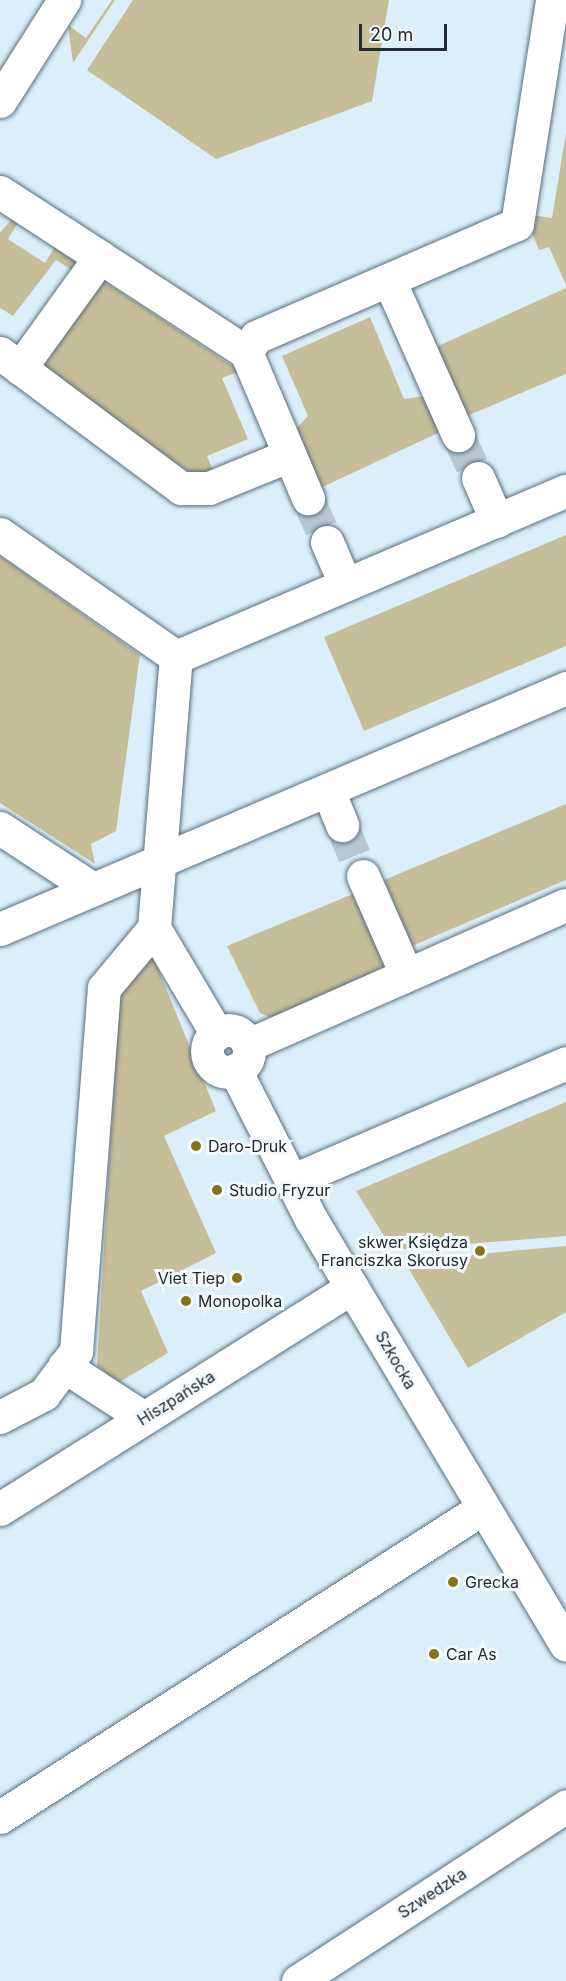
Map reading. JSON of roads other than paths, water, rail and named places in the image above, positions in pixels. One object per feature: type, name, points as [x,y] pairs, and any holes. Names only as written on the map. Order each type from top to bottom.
[{"type":"street","points":[[0,101],[64,0]]},
{"type":"street","points":[[246,352],[256,338],[517,224],[552,0]]},
{"type":"street","points":[[0,192],[246,352],[308,498]]},
{"type":"street","points":[[100,257],[10,360],[181,488],[209,488],[290,455]]},
{"type":"street","points":[[389,280],[458,435]]},
{"type":"street","points":[[478,478],[497,520]]},
{"type":"street","points":[[176,657],[566,491]]},
{"type":"street","points":[[0,534],[176,657]]},
{"type":"street","points":[[327,542],[345,584]]},
{"type":"street","points":[[176,657],[157,862],[154,928],[217,1034],[208,1044],[209,1060],[221,1071],[241,1058],[405,974],[566,905]]},
{"type":"street","points":[[0,929],[566,688]]},
{"type":"street","points":[[328,790],[342,825]]},
{"type":"street","points":[[0,828],[93,889]]},
{"type":"street","points":[[363,876],[405,974]]},
{"type":"street","points":[[0,1418],[44,1394],[76,1351],[104,988],[154,928]]},
{"type":"street","name":"Szkocka","points":[[241,1058],[291,1181],[566,1645]]},
{"type":"street","points":[[291,1181],[566,1063]]},
{"type":"street","name":"Hiszpańska","points":[[0,1509],[352,1287]]},
{"type":"street","points":[[64,1366],[144,1418]]},
{"type":"street","points":[[0,1817],[483,1508]]},
{"type":"street","name":"Szwedzka","points":[[298,1981],[566,1806]]},
{"type":"tunnel","points":[[458,435],[478,478]]},
{"type":"tunnel","points":[[308,498],[327,542]]},
{"type":"tunnel","points":[[342,825],[363,876]]},
{"type":"place","name":"Daro-Druk","points":[[196,1146]]},
{"type":"place","name":"Studio Fryzur","points":[[217,1190]]},
{"type":"place","name":"skwer Księdza Franciszka Skorusy","points":[[480,1251]]},
{"type":"place","name":"Viet Tiep","points":[[237,1278]]},
{"type":"place","name":"Monopolka","points":[[186,1301]]},
{"type":"place","name":"Grecka","points":[[453,1582]]},
{"type":"place","name":"Car As","points":[[434,1654]]}]
